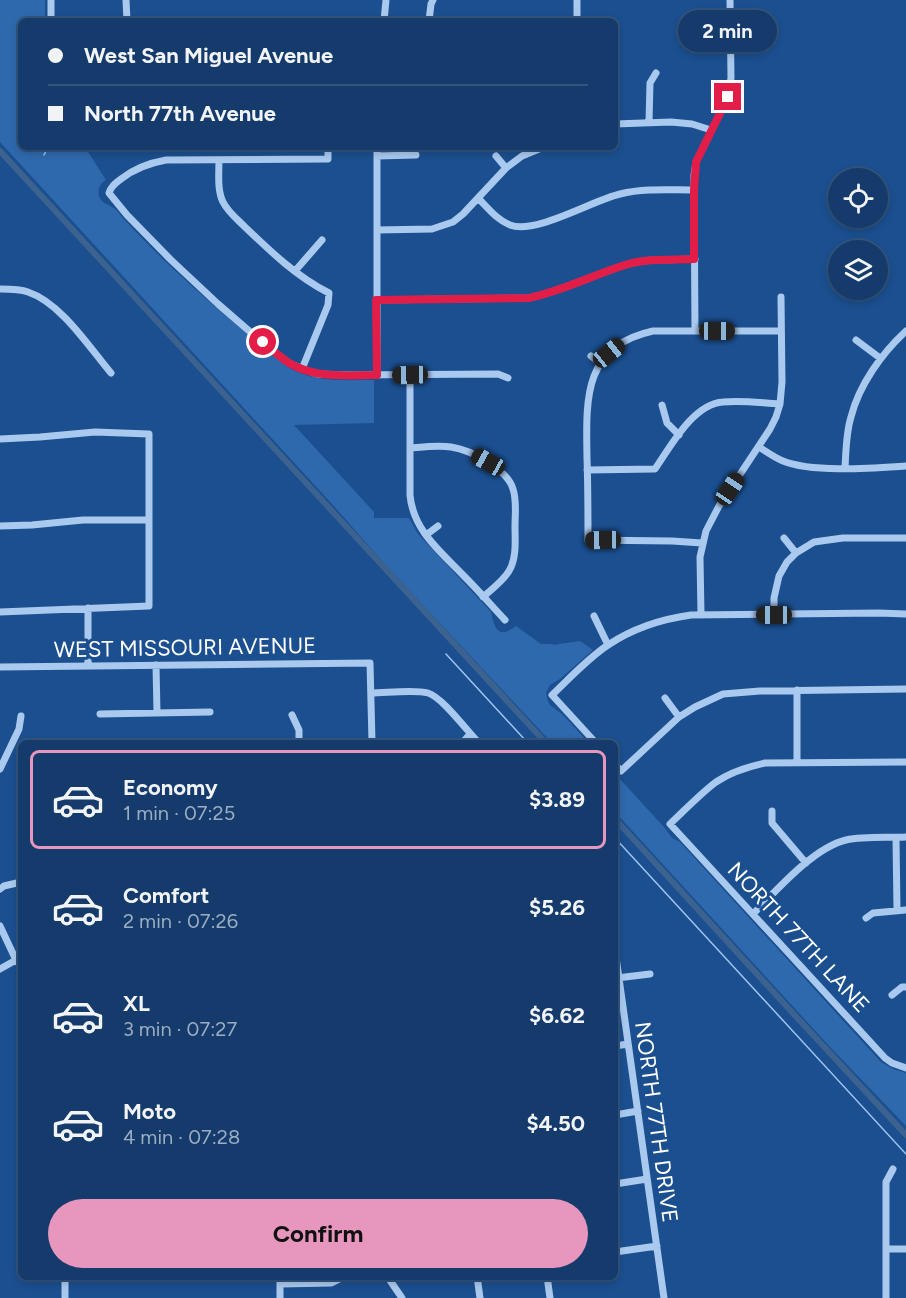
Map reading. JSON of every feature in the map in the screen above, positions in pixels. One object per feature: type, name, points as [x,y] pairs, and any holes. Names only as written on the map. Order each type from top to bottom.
[{"type":"street","points":[[51,0],[51,18]]},
{"type":"street","points":[[126,0],[127,18]]},
{"type":"street","points":[[384,18],[386,0]]},
{"type":"street","points":[[429,18],[433,0]]},
{"type":"street","points":[[577,0],[577,18]]},
{"type":"street","points":[[695,331],[694,190],[696,162],[728,97],[730,0]]},
{"type":"street","points":[[649,122],[650,83],[656,73]]},
{"type":"street","points":[[618,124],[649,122],[692,124],[711,130]]},
{"type":"street","points":[[328,150],[328,159],[166,160],[145,165],[128,174],[110,188],[109,193],[171,260],[218,304],[289,363],[317,374],[498,374],[508,378]]},
{"type":"street","points":[[377,150],[377,375]]},
{"type":"street","points":[[377,230],[423,230],[453,222],[506,168],[522,156],[537,150]]},
{"type":"street","points":[[377,156],[416,155]]},
{"type":"street","points":[[496,156],[506,168]]},
{"type":"street","points":[[219,160],[222,200],[228,211],[295,271],[329,293],[327,305],[302,369]]},
{"type":"street","points":[[478,198],[499,219],[512,226],[526,227],[539,225],[609,196],[639,190],[694,190]]},
{"type":"street","points":[[295,271],[322,240]]},
{"type":"street","points":[[376,300],[529,298],[548,294],[627,264],[643,261],[694,259]]},
{"type":"street","points":[[0,289],[27,291],[50,303],[66,318],[111,373]]},
{"type":"street","points":[[701,615],[700,557],[710,520],[759,447],[776,417],[780,404],[781,297]]},
{"type":"street","points":[[702,543],[588,540],[587,470],[590,386],[595,373],[609,353],[641,334],[653,331],[781,331]]},
{"type":"street","points":[[845,468],[850,417],[858,396],[880,358],[906,331]]},
{"type":"street","points":[[856,340],[880,358]]},
{"type":"street","points":[[591,356],[601,364]]},
{"type":"street","points":[[410,375],[411,504],[413,513],[426,535],[505,620]]},
{"type":"street","points":[[587,470],[655,469],[699,411],[711,404],[724,402],[780,404]]},
{"type":"street","points":[[662,405],[667,423],[679,435]]},
{"type":"street","points":[[0,439],[95,432],[149,434],[149,606],[0,612]]},
{"type":"street","points":[[410,448],[452,447],[463,450],[488,462],[511,484],[515,497],[513,563],[508,573],[483,597]]},
{"type":"street","points":[[759,447],[783,461],[800,466],[845,468],[906,466]]},
{"type":"street","points":[[0,526],[83,520],[149,520]]},
{"type":"street","points":[[426,535],[438,526]]},
{"type":"street","points":[[784,538],[796,553]]},
{"type":"street","points":[[774,615],[774,598],[779,576],[787,562],[796,553],[814,542],[843,538],[906,538]]},
{"type":"street","points":[[88,608],[88,666]]},
{"type":"street","points":[[593,740],[552,695],[586,662],[608,645],[665,619],[691,615],[906,614]]},
{"type":"street","points":[[594,616],[608,645]]},
{"type":"street","name":"WEST MISSOURI AVENUE","points":[[0,667],[370,663],[371,693]]},
{"type":"street","points":[[156,665],[157,713]]},
{"type":"street","points":[[618,768],[621,771],[679,717],[723,694],[760,691],[906,689]]},
{"type":"street","points":[[797,690],[797,763],[906,762]]},
{"type":"street","points":[[372,740],[371,693],[417,692],[429,693],[439,700],[476,740]]},
{"type":"street","points":[[665,698],[679,717]]},
{"type":"street","points":[[100,714],[210,712]]},
{"type":"street","points":[[292,715],[299,730],[299,740]]},
{"type":"street","points":[[0,769],[17,743],[21,716]]},
{"type":"street","points":[[465,740],[470,734]]},
{"type":"street","name":"NORTH 77TH LANE","points":[[797,763],[765,764],[747,767],[730,774],[715,783],[670,824],[885,1058],[906,1068]]},
{"type":"street","points":[[772,811],[772,824],[806,863]]},
{"type":"street","points":[[753,914],[806,863],[826,848],[845,841],[864,838],[906,837]]},
{"type":"street","points":[[896,838],[897,910]]},
{"type":"street","points":[[0,889],[18,883]]},
{"type":"street","points":[[866,918],[873,913],[906,910]]},
{"type":"street","points":[[0,926],[18,961]]},
{"type":"street","points":[[0,969],[18,963]]},
{"type":"street","points":[[618,978],[650,974]]},
{"type":"street","name":"NORTH 77TH DRIVE","points":[[618,984],[664,1298]]},
{"type":"street","points":[[892,995],[902,987],[906,987]]},
{"type":"street","points":[[618,1046],[628,1044]]},
{"type":"street","points":[[618,1114],[638,1111]]},
{"type":"street","points":[[886,1298],[886,1182],[893,1169]]},
{"type":"street","points":[[618,1184],[647,1179]]},
{"type":"street","points":[[618,1252],[657,1246]]},
{"type":"street","points":[[886,1250],[906,1249]]},
{"type":"street","points":[[65,1280],[65,1298]]},
{"type":"street","points":[[280,1298],[280,1280],[331,1283],[337,1280]]},
{"type":"street","points":[[390,1280],[402,1298]]},
{"type":"street","points":[[478,1280],[480,1298]]},
{"type":"street","points":[[548,1280],[550,1298]]},
{"type":"shaded area","points":[[0,0],[45,0],[45,18],[18,18],[18,150],[87,150],[106,180],[99,189],[99,197],[102,201],[116,210],[201,294],[286,366],[317,378],[374,380],[374,423],[294,425],[374,512],[374,518],[409,518],[418,534],[491,612],[498,630],[505,632],[516,626],[541,644],[553,645],[580,641],[593,650],[550,685],[546,693],[551,706],[562,714],[586,740],[549,740],[390,570],[0,142]]},
{"type":"shaded area","points":[[618,776],[672,838],[680,842],[881,1062],[906,1073],[906,1126],[830,1047],[618,815]]},
{"type":"waterway","points":[[44,155],[46,150]]},
{"type":"waterway","points":[[0,151],[543,740]]},
{"type":"waterway","points":[[446,654],[525,740]]},
{"type":"waterway","points":[[618,822],[906,1135]]},
{"type":"waterway","points":[[618,841],[906,1154]]},
{"type":"route","points":[[263,342],[289,363],[310,372],[377,375],[376,300],[529,298],[548,294],[627,264],[643,261],[694,259],[696,162],[728,97]]}]
